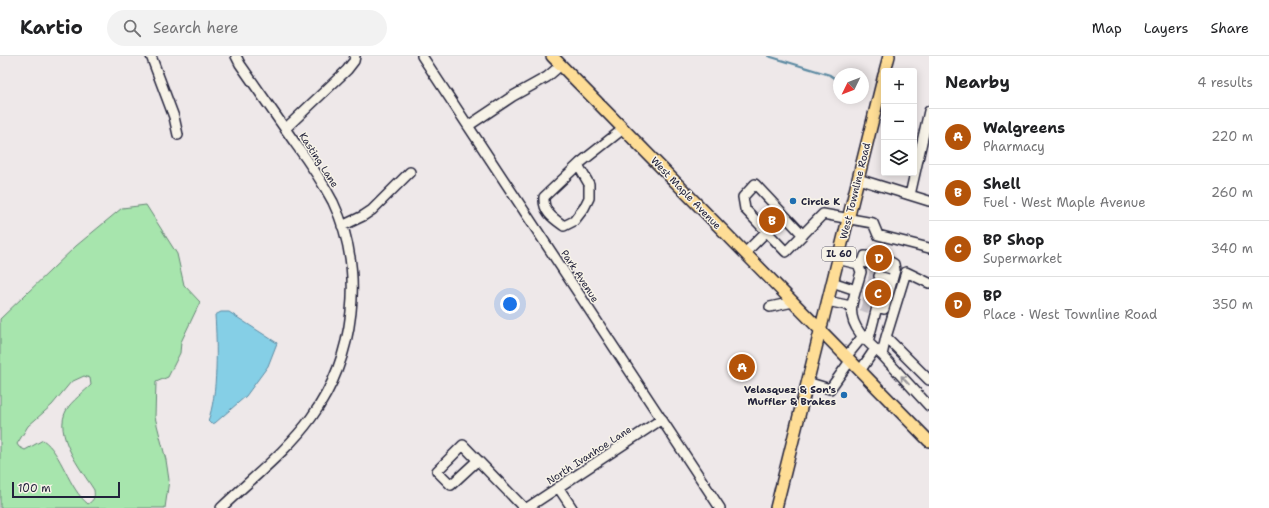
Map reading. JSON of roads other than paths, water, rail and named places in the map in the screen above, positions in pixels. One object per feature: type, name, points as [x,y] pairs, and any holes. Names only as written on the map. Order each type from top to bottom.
[{"type":"main road","name":"West Maple Avenue","points":[[552,56],[929,441]]},
{"type":"main road","points":[[886,68],[889,56]]},
{"type":"main road","name":"West Townline Road","points":[[820,330],[881,87]]},
{"type":"main road","name":"IL 60","points":[[776,508],[820,330]]},
{"type":"street","points":[[152,56],[174,117],[178,135]]},
{"type":"street","name":"Kasting Lane","points":[[222,508],[290,443],[310,419],[331,385],[342,358],[347,339],[352,300],[352,276],[349,256],[342,226],[333,203],[322,181],[236,56]]},
{"type":"street","points":[[285,129],[347,70],[354,61],[355,56]]},
{"type":"street","name":"Park Avenue","points":[[422,56],[720,508]]},
{"type":"street","points":[[468,126],[513,96],[547,77],[561,65]]},
{"type":"street","points":[[910,195],[929,112]]},
{"type":"street","points":[[578,165],[589,184],[589,198],[584,208],[574,221],[564,226],[550,216],[544,204],[544,197],[578,165],[623,129]]},
{"type":"street","points":[[342,226],[372,210],[410,172]]},
{"type":"street","points":[[858,179],[929,201]]},
{"type":"street","points":[[803,235],[755,184],[743,197],[745,209],[786,252],[803,235],[823,214],[873,223],[878,235],[929,248]]},
{"type":"street","points":[[745,253],[766,232]]},
{"type":"street","points":[[872,257],[865,256],[863,272],[856,300],[854,321],[858,331],[929,406]]},
{"type":"street","points":[[837,260],[863,272],[895,270]]},
{"type":"street","points":[[806,382],[830,389],[848,359],[866,339],[873,307],[884,309],[895,270],[894,264],[887,260]]},
{"type":"street","points":[[860,371],[878,352],[886,337],[906,272],[929,283]]},
{"type":"street","points":[[878,280],[891,283]]},
{"type":"street","points":[[832,282],[856,300]]},
{"type":"street","points":[[827,301],[856,300]]},
{"type":"street","points":[[770,307],[793,302]]},
{"type":"street","points":[[886,337],[929,380]]},
{"type":"street","name":"North Ivanhoe Lane","points":[[526,508],[662,419]]},
{"type":"street","points":[[478,460],[451,485],[437,470],[463,445],[478,460],[526,508]]},
{"type":"street","points":[[558,487],[572,508]]},
{"type":"water","points":[[221,312],[229,312],[277,343],[268,366],[246,396],[215,423],[211,424],[208,421],[214,398],[215,384],[215,315]]},
{"type":"waterway","points":[[768,56],[833,77]]},
{"type":"tunnel","points":[[872,257],[887,260]]},
{"type":"tunnel","points":[[869,274],[879,276]]},
{"type":"tunnel","points":[[868,281],[877,284]]},
{"type":"tunnel","points":[[863,298],[873,300]]},
{"type":"tunnel","points":[[861,306],[870,309]]},
{"type":"place","name":"Circle K","points":[[793,201]]},
{"type":"place","name":"Shell","points":[[772,220]]},
{"type":"place","name":"BP","points":[[879,258]]},
{"type":"place","name":"BP Shop","points":[[878,293]]},
{"type":"place","name":"Walgreens","points":[[742,367]]},
{"type":"place","name":"Velasquez & Son's Muffler & Brakes","points":[[844,395]]}]
